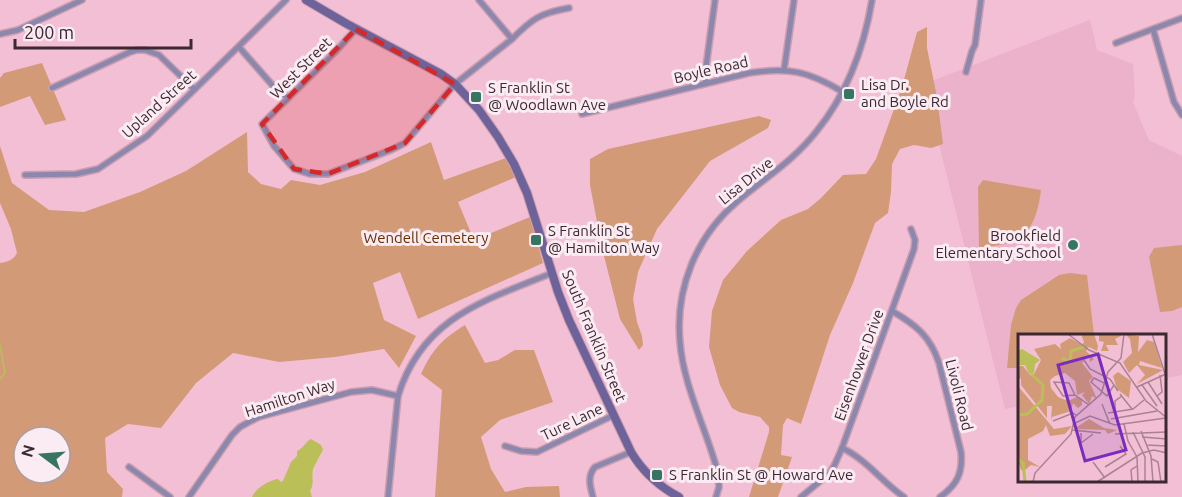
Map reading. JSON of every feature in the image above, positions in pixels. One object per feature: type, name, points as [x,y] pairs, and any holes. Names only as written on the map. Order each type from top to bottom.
[{"type":"main road","name":"South Franklin Street","points":[[306,0],[422,63],[455,84],[479,110],[514,164],[527,193],[569,320],[631,452],[654,481],[679,497]]},
{"type":"street","points":[[0,34],[18,30],[82,0]]},
{"type":"street","name":"Upland Street","points":[[24,175],[85,173],[98,170],[142,140],[286,0]]},
{"type":"street","points":[[479,0],[512,39]]},
{"type":"street","points":[[705,83],[715,0]]},
{"type":"street","points":[[784,70],[794,0]]},
{"type":"street","name":"Lisa Drive","points":[[716,497],[718,473],[686,376],[680,344],[681,297],[686,279],[697,252],[714,225],[738,201],[784,166],[825,121],[843,92],[858,57],[872,0]]},
{"type":"street","points":[[966,72],[975,45],[981,0]]},
{"type":"street","points":[[455,84],[512,39],[531,20],[556,10],[569,8]]},
{"type":"street","points":[[1116,43],[1182,18]]},
{"type":"street","name":"West Street","points":[[356,29],[262,124],[274,146],[294,169],[309,174],[328,174],[405,143],[455,84]]},
{"type":"street","points":[[1153,29],[1173,102],[1182,115]]},
{"type":"street","points":[[239,47],[274,87],[288,98]]},
{"type":"street","points":[[52,88],[137,50],[153,52],[164,58],[194,89]]},
{"type":"street","name":"Boyle Road","points":[[582,114],[749,73],[784,70],[810,76],[843,92]]},
{"type":"street","name":"Eisenhower Drive","points":[[801,497],[830,473],[842,448],[914,249],[915,240],[911,229]]},
{"type":"street","points":[[388,497],[398,396],[418,353],[436,331],[452,318],[472,307],[552,273]]},
{"type":"street","name":"Livoli Road","points":[[892,311],[924,334],[936,352],[939,363],[962,461],[957,479],[952,487],[940,497]]},
{"type":"street","name":"Hamilton Way","points":[[189,497],[232,435],[249,422],[351,392],[372,390],[398,396]]},
{"type":"street","name":"Ture Lane","points":[[505,446],[521,451],[537,452],[614,415]]},
{"type":"street","points":[[842,448],[858,456],[893,490],[904,497]]},
{"type":"street","points":[[593,497],[590,480],[595,467],[631,452]]},
{"type":"street","points":[[129,467],[170,497]]},
{"type":"highlighted area","points":[[356,29],[455,84],[405,143],[328,174],[294,169],[262,124]]},
{"type":"shaded area","name":"Brookfield Elementary School","points":[[1090,20],[1097,50],[1133,64],[1135,95],[1133,102],[1149,140],[1182,156],[1182,375],[1167,378],[1167,334],[1018,334],[1018,406],[1005,409],[924,84]]},
{"type":"shaded area","points":[[311,439],[321,445],[323,450],[313,469],[310,491],[312,497],[252,497],[259,488],[267,483],[278,479],[283,481],[291,462],[297,456],[297,451]]},
{"type":"green space","points":[[927,27],[927,48],[937,97],[943,144],[931,148],[914,145],[900,149],[892,164],[888,213],[875,223],[853,283],[830,335],[801,424],[787,418],[783,425],[781,455],[792,457],[778,497],[749,497],[769,427],[760,417],[732,408],[720,385],[709,347],[712,311],[723,280],[747,251],[781,220],[808,209],[843,175],[866,174],[876,159],[902,87],[917,32]]},
{"type":"green space","points":[[42,63],[66,120],[45,125],[30,96],[0,107],[0,78],[4,73]]},
{"type":"green space","points":[[759,116],[771,120],[768,128],[710,161],[657,229],[638,272],[633,299],[642,336],[643,345],[639,350],[620,319],[602,248],[590,185],[590,159],[608,149]]},
{"type":"green space","name":"Wendell Cemetery","points":[[247,132],[248,172],[261,184],[281,189],[291,180],[320,185],[365,172],[431,142],[444,180],[506,158],[516,177],[458,202],[474,240],[530,217],[543,263],[418,319],[400,272],[373,283],[384,320],[416,336],[399,368],[384,349],[335,357],[279,362],[233,353],[196,383],[161,428],[128,424],[105,438],[107,472],[123,489],[122,497],[0,497],[0,263],[10,260],[17,253],[11,229],[0,203],[0,146],[12,183],[49,210],[84,212],[140,192],[186,171]]},
{"type":"green space","points":[[983,180],[1041,190],[1039,204],[1030,226],[1016,240],[1006,244],[979,247],[978,187]]},
{"type":"green space","points":[[1182,245],[1182,307],[1160,312],[1149,257],[1154,248]]},
{"type":"green space","points":[[1070,273],[1087,275],[1094,334],[1018,334],[1018,368],[1007,368],[1011,325],[1016,308],[1021,300],[1059,275]]},
{"type":"green space","points":[[465,325],[485,363],[498,360],[515,350],[534,350],[553,402],[500,420],[481,437],[491,469],[505,492],[526,487],[559,486],[560,497],[435,497],[442,390],[421,374],[429,358],[439,346]]},
{"type":"waterway","points":[[0,345],[5,373],[0,379]]},
{"type":"place","name":"Lisa Dr. and Boyle Rd","points":[[849,94]]},
{"type":"place","name":"S Franklin St @ Woodlawn Ave","points":[[476,97]]},
{"type":"place","name":"S Franklin St @ Hamilton Way","points":[[536,240]]},
{"type":"place","name":"Brookfield Elementary School","points":[[1073,245]]},
{"type":"place","name":"S Franklin St @ Howard Ave","points":[[657,475]]}]
